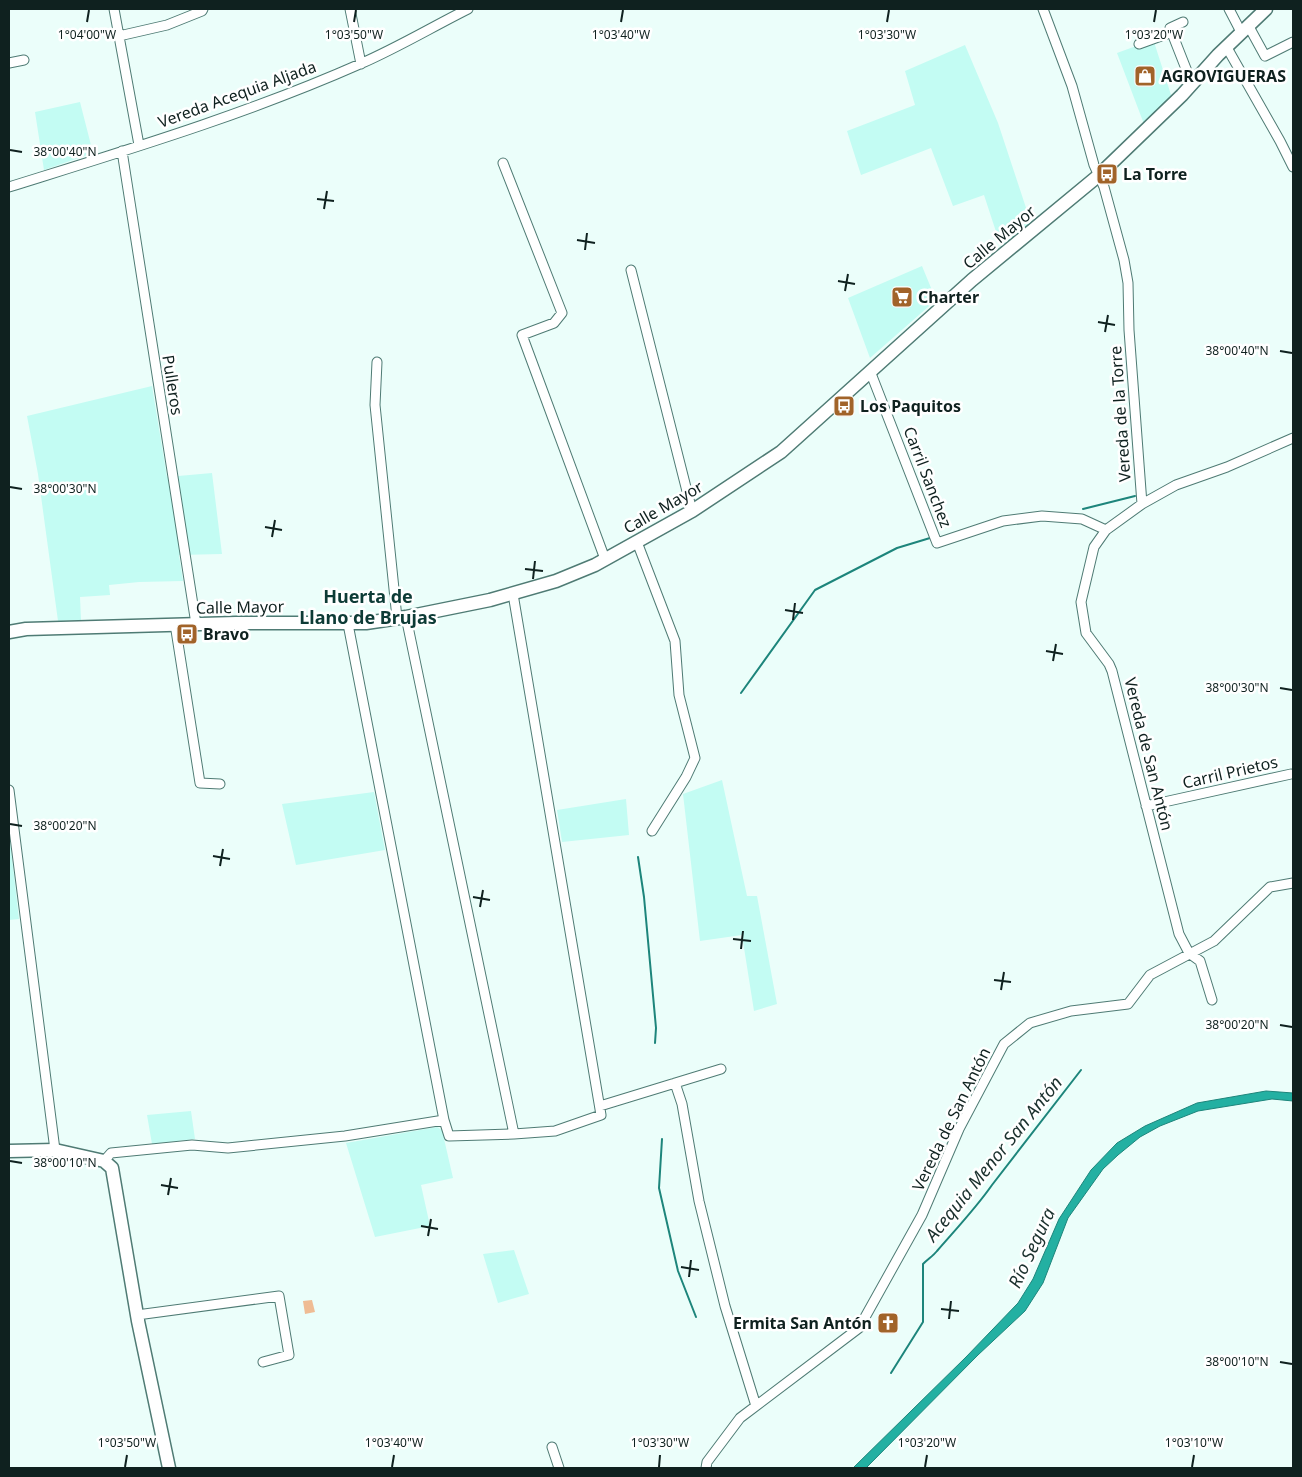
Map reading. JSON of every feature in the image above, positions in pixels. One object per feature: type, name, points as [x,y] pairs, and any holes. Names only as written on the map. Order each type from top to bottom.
[{"type":"main road","name":"Calle Mayor","points":[[9,632],[26,629],[175,624],[271,622],[348,624],[401,618],[513,594],[570,576],[605,559],[692,511],[781,452],[972,280],[1098,176],[1192,84],[1226,46],[1266,9]]},
{"type":"main road","points":[[9,1150],[55,1150],[104,1161],[112,1168],[137,1315],[169,1468]]},
{"type":"street","points":[[114,9],[139,145]]},
{"type":"street","points":[[119,36],[167,25],[203,9]]},
{"type":"street","points":[[350,9],[361,64]]},
{"type":"street","name":"Vereda Acequia Aljada","points":[[9,187],[122,151],[261,103],[361,64],[468,9]]},
{"type":"street","name":"Vereda de la Torre","points":[[1043,9],[1072,86],[1098,176],[1104,187],[1116,227],[1128,283],[1129,338],[1142,504]]},
{"type":"street","points":[[1228,9],[1245,28],[1265,56],[1293,42]]},
{"type":"street","points":[[1183,22],[1170,28],[1192,84]]},
{"type":"street","points":[[1139,44],[1172,32]]},
{"type":"street","points":[[1226,46],[1271,124],[1293,168]]},
{"type":"street","points":[[9,63],[24,60]]},
{"type":"street","name":"Pulleros","points":[[122,151],[196,624]]},
{"type":"street","points":[[503,163],[562,313],[554,323],[522,335],[605,559]]},
{"type":"street","points":[[631,270],[692,511]]},
{"type":"street","points":[[377,362],[375,406],[401,618],[514,1134]]},
{"type":"street","name":"Carril Sanchez","points":[[870,371],[937,543],[1003,522],[1042,516],[1082,518],[1106,530]]},
{"type":"street","name":"Vereda de San Antón","points":[[706,1468],[707,1462],[740,1418],[859,1328],[922,1215],[959,1129],[1004,1044],[1030,1023],[1071,1011],[1128,1004],[1150,975],[1190,953],[1179,934],[1112,671],[1086,633],[1081,602],[1094,547],[1106,530],[1142,504],[1176,485],[1226,467],[1293,438]]},
{"type":"street","points":[[637,542],[675,641],[679,695],[695,758],[686,777],[652,831]]},
{"type":"street","points":[[348,624],[444,1120],[449,1136],[555,1131],[601,1115],[513,594]]},
{"type":"street","points":[[175,624],[200,783],[220,784]]},
{"type":"street","name":"Carril Prietos","points":[[1146,806],[1291,774]]},
{"type":"street","points":[[9,790],[55,1150]]},
{"type":"street","points":[[1212,1000],[1200,960],[1190,953],[1214,941],[1270,887],[1293,883]]},
{"type":"street","points":[[600,1106],[721,1069]]},
{"type":"street","points":[[675,1083],[682,1104],[699,1201],[725,1306],[756,1406]]},
{"type":"street","points":[[104,1161],[111,1154],[192,1145],[228,1148],[345,1136],[444,1120]]},
{"type":"street","points":[[137,1315],[279,1296],[289,1356],[263,1362]]},
{"type":"street","points":[[552,1447],[560,1468]]},
{"type":"shaded area","points":[[1158,38],[1155,45],[1172,98],[1144,124],[1117,53]]},
{"type":"shaded area","points":[[965,45],[998,123],[1032,226],[1002,250],[984,195],[953,206],[931,148],[861,175],[847,131],[915,105],[905,71]]},
{"type":"shaded area","points":[[80,102],[93,153],[44,170],[35,112]]},
{"type":"shaded area","points":[[922,266],[936,300],[870,358],[848,298]]},
{"type":"shaded area","points":[[152,386],[167,477],[212,473],[222,554],[179,555],[183,581],[109,585],[110,595],[80,597],[81,620],[58,621],[38,474],[27,416]]},
{"type":"shaded area","points":[[722,780],[747,896],[757,896],[777,1004],[754,1011],[742,935],[700,941],[683,794]]},
{"type":"shaded area","points":[[374,792],[385,850],[296,865],[282,804]]},
{"type":"shaded area","points":[[626,799],[629,835],[562,842],[557,810]]},
{"type":"shaded area","points":[[9,832],[19,919],[9,920]]},
{"type":"shaded area","points":[[191,1111],[195,1139],[152,1144],[147,1115]]},
{"type":"shaded area","points":[[437,1127],[442,1130],[453,1178],[421,1185],[430,1226],[375,1237],[346,1143]]},
{"type":"shaded area","points":[[514,1250],[529,1294],[498,1303],[483,1254]]},
{"type":"shaded area","points":[[312,1300],[315,1312],[305,1314],[303,1301]]},
{"type":"water","points":[[1266,1091],[1293,1093],[1293,1101],[1272,1099],[1198,1111],[1160,1126],[1140,1137],[1118,1155],[1103,1169],[1068,1218],[1043,1283],[1025,1311],[978,1355],[866,1468],[853,1468],[1018,1303],[1033,1279],[1059,1219],[1091,1170],[1117,1143],[1145,1126],[1197,1103]]},
{"type":"waterway","points":[[1083,509],[1135,496]]},
{"type":"waterway","points":[[741,693],[815,590],[897,548],[930,538]]},
{"type":"waterway","points":[[638,857],[644,897],[656,1028],[655,1043]]},
{"type":"waterway","name":"Acequia Menor San Antón","points":[[891,1373],[923,1322],[923,1264],[935,1253],[979,1202],[1081,1070]]},
{"type":"waterway","points":[[662,1139],[659,1188],[678,1271],[696,1317]]},
{"type":"place","name":"AGROVIGUERAS","points":[[1145,76]]},
{"type":"place","name":"La Torre","points":[[1107,174]]},
{"type":"place","name":"Charter","points":[[902,297]]},
{"type":"place","name":"Los Paquitos","points":[[844,406]]},
{"type":"place","name":"Bravo","points":[[187,634]]},
{"type":"place","name":"Ermita San Antón","points":[[888,1323]]},
{"type":"district","name":"Huerta de Llano de Brujas","points":[[368,607]]},
{"type":"water label","name":"Río Segura","points":[[1032,1248]]}]
